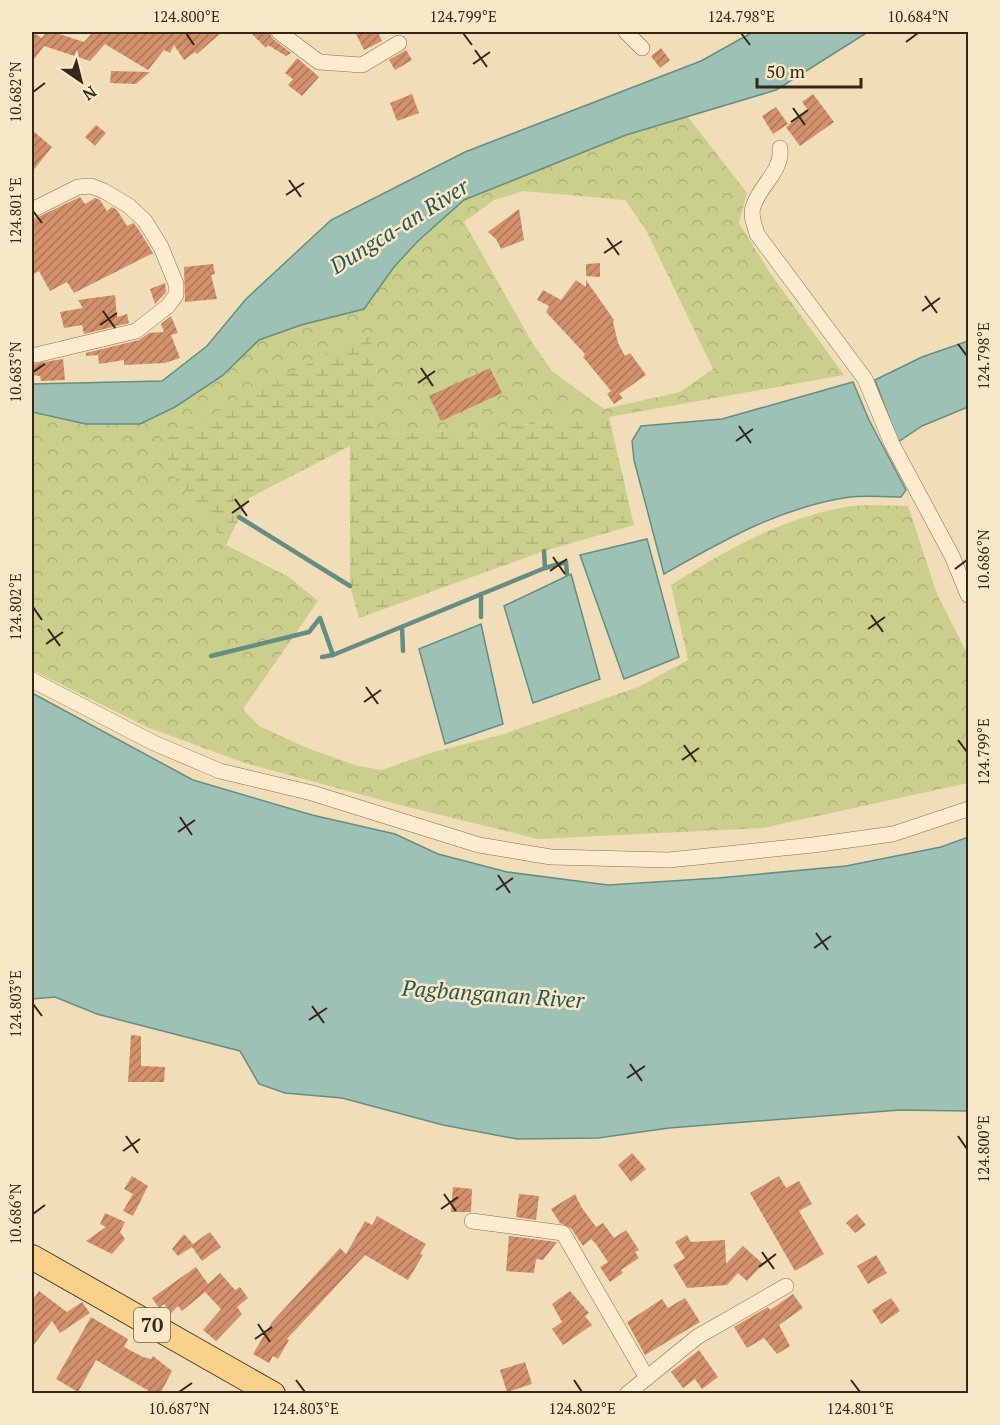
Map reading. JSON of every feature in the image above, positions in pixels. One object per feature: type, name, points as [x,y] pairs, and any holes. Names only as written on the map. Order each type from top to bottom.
[{"type":"main road","name":"70","points":[[32,1257],[273,1394]]},
{"type":"street","points":[[279,32],[319,62],[362,65],[399,44]]},
{"type":"street","points":[[626,32],[642,48]]},
{"type":"street","points":[[780,148],[781,157],[776,168],[753,206],[752,216],[757,234],[865,379],[892,444],[952,556],[969,595]]},
{"type":"street","points":[[32,210],[78,187],[91,186],[104,191],[129,206],[145,221],[161,247],[176,284],[176,295],[168,306],[136,331],[36,355]]},
{"type":"street","points":[[32,680],[154,742],[220,771],[312,793],[479,845],[551,857],[669,860],[813,845],[893,834],[969,810]]},
{"type":"street","points":[[472,1221],[563,1233],[647,1378]]},
{"type":"street","points":[[627,1394],[697,1337],[786,1286]]},
{"type":"green space","points":[[688,117],[747,193],[739,223],[770,273],[844,375],[609,417],[456,431],[379,434],[373,425],[377,366],[168,468],[226,545],[289,577],[318,601],[243,709],[259,726],[307,748],[358,766],[382,770],[430,753],[504,734],[638,687],[688,660],[671,585],[735,547],[780,526],[828,511],[859,505],[908,506],[937,594],[968,655],[968,783],[763,828],[538,839],[245,763],[149,728],[32,670],[32,412],[86,424],[140,424],[175,407],[222,376],[259,340],[301,325],[364,309],[394,267],[418,241],[464,200],[626,135]],"holes":[[[523,191],[625,200],[646,230],[713,369],[680,392],[604,409],[552,371],[533,344],[464,222],[494,200]]]},
{"type":"green space","points":[[368,332],[377,366],[373,425],[379,434],[456,431],[609,417],[634,525],[544,551],[359,618],[350,586],[350,446],[249,498],[226,545],[168,468],[168,438]]},
{"type":"water","name":"Dungca-an River","points":[[753,32],[868,32],[776,90],[626,135],[464,200],[418,241],[394,267],[364,309],[301,325],[259,340],[222,376],[175,407],[140,424],[86,424],[32,412],[32,384],[162,381],[207,346],[246,299],[331,220],[465,152],[701,61]]},
{"type":"water","points":[[968,341],[968,407],[922,426],[898,442],[875,380],[922,357]]},
{"type":"water","points":[[853,382],[869,420],[906,490],[901,497],[850,497],[800,508],[731,537],[664,574],[634,460],[632,441],[641,426],[722,419]]},
{"type":"water","points":[[647,539],[679,657],[624,679],[580,555]]},
{"type":"water","points":[[571,574],[600,679],[533,703],[504,606]]},
{"type":"water","points":[[481,624],[503,724],[445,744],[419,649]]},
{"type":"water","name":"Pagbanganan River","points":[[32,693],[193,780],[312,815],[395,834],[438,854],[507,872],[608,885],[718,878],[846,866],[941,847],[968,837],[968,1111],[900,1110],[669,1128],[598,1138],[517,1139],[443,1125],[342,1098],[285,1093],[259,1084],[240,1051],[97,1014],[55,997],[32,999]]},
{"type":"building","points":[[32,32],[42,38],[46,32],[53,32],[84,42],[93,32],[222,32],[197,54],[195,52],[184,60],[174,45],[170,53],[164,50],[148,70],[105,44],[90,61],[44,46],[32,62]]},
{"type":"building","points":[[250,32],[269,32],[273,39],[291,53],[286,56],[268,45],[266,48]]},
{"type":"building","points":[[355,32],[378,32],[382,41],[364,50]]},
{"type":"building","points":[[661,48],[670,60],[660,68],[651,56]]},
{"type":"building","points":[[406,50],[412,60],[395,70],[389,60]]},
{"type":"building","points":[[297,58],[319,77],[302,96],[288,85],[293,79],[285,73]]},
{"type":"building","points":[[111,71],[150,72],[136,84],[110,83]]},
{"type":"building","points":[[412,94],[419,113],[397,121],[390,103]]},
{"type":"building","points":[[813,94],[834,122],[800,146],[786,127],[808,110],[802,102]]},
{"type":"building","points":[[776,107],[788,124],[773,134],[762,116]]},
{"type":"building","points":[[96,125],[106,133],[95,146],[85,137]]},
{"type":"building","points":[[32,130],[52,147],[32,172]]},
{"type":"building","points":[[80,197],[85,204],[95,198],[100,200],[107,211],[112,207],[117,210],[127,226],[133,223],[137,227],[153,253],[74,293],[67,282],[50,291],[39,271],[32,275],[32,220]]},
{"type":"building","points":[[519,209],[524,240],[501,249],[496,239],[488,232]]},
{"type":"building","points":[[600,263],[600,277],[586,276],[586,264]]},
{"type":"building","points":[[213,264],[215,274],[211,275],[217,299],[185,302],[184,267]]},
{"type":"building","points":[[576,280],[586,287],[586,280],[614,320],[618,343],[625,356],[630,353],[646,375],[619,394],[623,398],[614,404],[607,394],[611,391],[583,357],[585,354],[546,312],[549,306],[537,300],[543,290],[561,300]]},
{"type":"building","points":[[165,283],[166,292],[155,304],[150,289]]},
{"type":"building","points":[[115,295],[117,317],[127,314],[129,323],[84,334],[82,325],[64,328],[60,312],[83,308],[78,300]]},
{"type":"building","points":[[171,316],[178,333],[171,335],[180,358],[165,363],[124,365],[124,360],[99,364],[98,355],[86,356],[86,353],[139,340],[149,333],[164,332],[161,324]]},
{"type":"building","points":[[63,359],[65,380],[41,381],[40,376],[32,375],[32,364]]},
{"type":"building","points":[[490,368],[502,393],[441,421],[429,396]]},
{"type":"building","points":[[131,1035],[141,1036],[141,1066],[165,1067],[164,1082],[128,1082]]},
{"type":"building","points":[[632,1153],[646,1169],[631,1182],[618,1165]]},
{"type":"building","points":[[132,1176],[148,1186],[133,1216],[123,1211],[133,1194],[124,1189]]},
{"type":"building","points":[[779,1176],[786,1188],[799,1181],[812,1204],[799,1211],[824,1254],[795,1271],[750,1193]]},
{"type":"building","points":[[453,1187],[472,1189],[471,1212],[451,1212]]},
{"type":"building","points":[[519,1194],[539,1196],[536,1220],[516,1217]]},
{"type":"building","points":[[575,1194],[596,1227],[603,1223],[614,1238],[626,1230],[639,1250],[635,1252],[639,1258],[621,1270],[623,1273],[610,1282],[600,1267],[608,1262],[596,1244],[591,1239],[583,1246],[571,1228],[560,1223],[551,1209]]},
{"type":"building","points":[[105,1213],[125,1222],[120,1232],[125,1239],[112,1254],[86,1241],[106,1227],[100,1224]]},
{"type":"building","points":[[857,1214],[866,1225],[855,1233],[846,1223]]},
{"type":"building","points":[[377,1216],[426,1244],[420,1254],[423,1255],[408,1280],[365,1255],[287,1339],[289,1340],[278,1359],[273,1356],[269,1363],[253,1354],[272,1322],[340,1248],[346,1254],[365,1221],[372,1225]]},
{"type":"building","points":[[210,1232],[221,1247],[202,1261],[192,1247],[178,1256],[172,1249],[184,1234],[193,1244]]},
{"type":"building","points":[[687,1235],[691,1242],[725,1240],[726,1264],[743,1246],[763,1264],[747,1281],[738,1273],[727,1285],[687,1288],[673,1265],[685,1258],[675,1242]]},
{"type":"building","points":[[509,1236],[557,1242],[543,1260],[536,1259],[534,1273],[506,1271]]},
{"type":"building","points":[[876,1255],[887,1273],[868,1284],[857,1266]]},
{"type":"building","points":[[196,1267],[208,1284],[220,1273],[235,1290],[240,1287],[248,1298],[237,1307],[242,1314],[216,1341],[203,1330],[221,1309],[205,1292],[182,1311],[178,1306],[171,1313],[164,1304],[159,1308],[152,1298]]},
{"type":"building","points":[[39,1291],[67,1312],[82,1302],[90,1313],[60,1333],[52,1321],[32,1347],[32,1301]]},
{"type":"building","points":[[570,1291],[589,1313],[585,1316],[592,1325],[563,1345],[552,1329],[562,1322],[552,1304]]},
{"type":"building","points":[[793,1294],[803,1308],[779,1325],[790,1346],[777,1354],[764,1338],[747,1348],[734,1327],[768,1307],[770,1310]]},
{"type":"building","points":[[685,1298],[700,1322],[645,1355],[627,1322],[662,1299],[668,1308]]},
{"type":"building","points":[[891,1298],[900,1311],[881,1324],[872,1310]]},
{"type":"building","points":[[91,1317],[128,1339],[124,1347],[143,1357],[151,1359],[153,1356],[172,1371],[160,1394],[154,1394],[96,1360],[78,1392],[56,1379]]},
{"type":"building","points":[[699,1350],[718,1377],[702,1389],[695,1379],[683,1388],[671,1372]]},
{"type":"building","points":[[525,1362],[532,1384],[507,1392],[500,1370]]},
{"type":"waterway","points":[[239,517],[350,586]]},
{"type":"waterway","points":[[211,656],[309,632],[320,618],[333,655],[545,568],[544,551]]},
{"type":"waterway","points":[[545,568],[566,562],[567,574]]},
{"type":"waterway","points":[[481,594],[481,617]]},
{"type":"waterway","points":[[402,627],[403,651]]},
{"type":"waterway","points":[[322,657],[333,655]]}]
